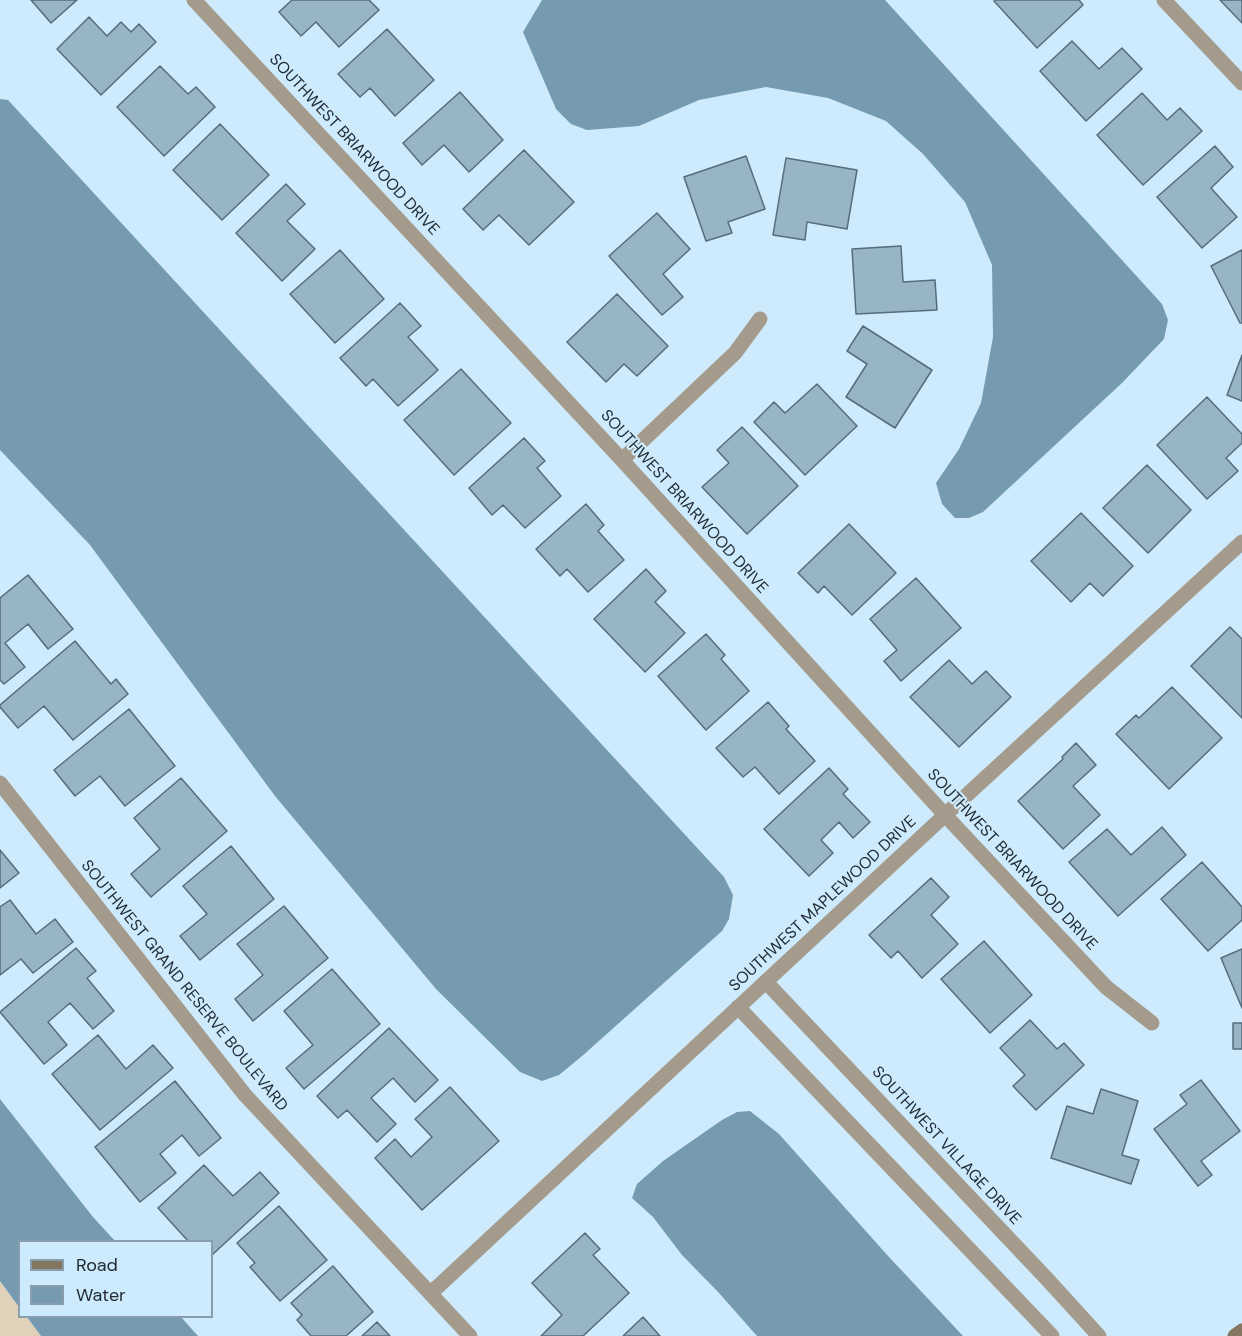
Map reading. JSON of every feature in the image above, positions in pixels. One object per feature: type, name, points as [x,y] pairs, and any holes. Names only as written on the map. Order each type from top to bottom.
[{"type":"street","points":[[1164,0],[1242,83]]},
{"type":"street","name":"SOUTHWEST BRIARWOOD DRIVE","points":[[202,3],[945,815],[1106,987],[1152,1023]]},
{"type":"street","points":[[622,460],[735,353],[760,319]]},
{"type":"street","name":"SOUTHWEST MAPLEWOOD DRIVE","points":[[431,1293],[1242,542]]},
{"type":"street","name":"SOUTHWEST GRAND RESERVE BOULEVARD","points":[[0,783],[245,1095],[470,1336]]},
{"type":"street","name":"SOUTHWEST VILLAGE DRIVE","points":[[766,982],[1099,1336]]},
{"type":"street","points":[[738,1007],[1052,1336]]},
{"type":"street","points":[[1234,1336],[1242,1331]]},
{"type":"shaded area","points":[[0,1281],[18,1306],[18,1318],[28,1318],[41,1336],[0,1336]]},
{"type":"water","points":[[542,0],[885,0],[1162,304],[1168,320],[1164,339],[1122,383],[983,512],[969,518],[955,518],[942,504],[936,483],[959,449],[981,403],[993,337],[992,265],[965,202],[923,154],[886,121],[828,98],[766,87],[699,100],[639,126],[587,130],[571,124],[556,109],[523,32]]},
{"type":"water","points":[[0,99],[8,100],[724,877],[733,895],[729,919],[722,931],[559,1075],[542,1081],[520,1072],[436,989],[275,796],[90,545],[0,450]]},
{"type":"water","points":[[0,1099],[93,1217],[114,1240],[18,1240],[18,1306],[0,1281]]},
{"type":"water","points":[[750,1111],[779,1134],[963,1336],[757,1336],[682,1255],[653,1217],[632,1198],[637,1184],[663,1161],[722,1120],[737,1112]]},
{"type":"water","points":[[28,1318],[182,1318],[198,1336],[41,1336]]},
{"type":"building","points":[[31,0],[77,0],[51,23]]},
{"type":"building","points":[[292,0],[369,0],[379,10],[339,47],[316,22],[301,36],[279,12]]},
{"type":"building","points":[[995,0],[1079,0],[1083,5],[1037,48]]},
{"type":"building","points":[[1220,0],[1242,0],[1242,23]]},
{"type":"building","points":[[89,17],[107,36],[121,22],[131,32],[139,24],[156,42],[101,95],[57,49]]},
{"type":"building","points":[[387,29],[434,80],[395,116],[370,88],[360,97],[338,74]]},
{"type":"building","points":[[1072,41],[1099,69],[1122,48],[1142,69],[1086,121],[1040,71]]},
{"type":"building","points":[[160,66],[188,94],[196,87],[215,107],[164,156],[117,107]]},
{"type":"building","points":[[460,92],[503,140],[469,172],[444,145],[422,165],[403,143]]},
{"type":"building","points":[[1142,93],[1167,120],[1180,108],[1202,131],[1143,185],[1097,135]]},
{"type":"building","points":[[220,124],[269,175],[222,220],[173,170]]},
{"type":"building","points":[[1215,146],[1233,167],[1211,188],[1237,217],[1202,248],[1157,197]]},
{"type":"building","points":[[524,150],[574,202],[529,245],[499,215],[483,230],[463,209]]},
{"type":"building","points":[[746,156],[765,209],[728,222],[732,233],[706,241],[684,177]]},
{"type":"building","points":[[786,158],[857,170],[847,229],[807,222],[805,240],[773,235]]},
{"type":"building","points":[[286,184],[305,204],[287,221],[315,249],[282,281],[236,233]]},
{"type":"building","points":[[657,213],[690,249],[663,274],[683,297],[662,315],[609,256]]},
{"type":"building","points":[[901,246],[903,282],[935,280],[937,310],[856,314],[852,249]]},
{"type":"building","points":[[340,250],[384,299],[335,343],[290,294]]},
{"type":"building","points":[[1242,250],[1242,323],[1240,323],[1211,266]]},
{"type":"building","points":[[617,294],[668,346],[637,376],[624,364],[606,382],[567,342]]},
{"type":"building","points":[[400,303],[421,326],[408,337],[438,370],[398,406],[373,379],[366,386],[340,358]]},
{"type":"building","points":[[863,326],[932,370],[895,428],[846,397],[867,364],[847,351]]},
{"type":"building","points":[[1242,355],[1242,401],[1227,395]]},
{"type":"building","points":[[461,369],[511,423],[454,475],[404,420]]},
{"type":"building","points":[[817,384],[857,426],[805,475],[754,422],[774,402],[785,413]]},
{"type":"building","points":[[1207,397],[1242,434],[1242,443],[1226,458],[1238,471],[1207,499],[1157,445]]},
{"type":"building","points":[[742,427],[798,486],[747,534],[702,487],[729,463],[717,450]]},
{"type":"building","points":[[524,438],[545,461],[537,468],[561,496],[525,528],[503,505],[492,515],[469,488]]},
{"type":"building","points":[[1147,465],[1191,510],[1148,553],[1103,508]]},
{"type":"building","points":[[586,504],[604,525],[598,531],[624,560],[588,592],[567,569],[560,576],[536,549]]},
{"type":"building","points":[[1081,513],[1133,566],[1103,596],[1090,583],[1071,602],[1031,561]]},
{"type":"building","points":[[849,524],[896,573],[852,615],[824,586],[818,593],[798,573]]},
{"type":"building","points":[[646,569],[666,591],[655,602],[685,633],[645,672],[594,619]]},
{"type":"building","points":[[28,575],[73,629],[48,649],[28,624],[5,643],[25,667],[4,684],[0,680],[0,598]]},
{"type":"building","points":[[916,578],[961,628],[901,681],[884,661],[897,650],[870,619]]},
{"type":"building","points":[[1230,627],[1242,639],[1242,718],[1191,666]]},
{"type":"building","points":[[706,634],[725,655],[721,659],[749,691],[706,730],[658,676]]},
{"type":"building","points":[[75,641],[111,684],[116,679],[128,694],[73,740],[44,706],[18,728],[0,705]]},
{"type":"building","points":[[949,660],[972,684],[986,671],[1011,697],[959,747],[910,697]]},
{"type":"building","points":[[1172,687],[1222,738],[1169,789],[1116,734],[1136,715],[1139,718]]},
{"type":"building","points":[[768,702],[789,726],[786,729],[815,761],[779,794],[755,767],[743,777],[716,748]]},
{"type":"building","points":[[129,709],[175,766],[125,806],[100,776],[75,796],[54,770]]},
{"type":"building","points":[[1076,743],[1096,765],[1073,786],[1100,815],[1063,849],[1018,801],[1063,759],[1062,757]]},
{"type":"building","points":[[829,768],[848,789],[843,794],[870,822],[853,838],[839,822],[821,840],[833,853],[809,876],[764,829]]},
{"type":"building","points":[[181,778],[227,831],[151,897],[131,874],[160,849],[134,818]]},
{"type":"building","points":[[1162,827],[1186,855],[1118,916],[1069,862],[1107,829],[1131,855]]},
{"type":"building","points":[[231,846],[274,899],[200,960],[180,936],[207,914],[183,886]]},
{"type":"building","points":[[0,850],[19,873],[0,888]]},
{"type":"building","points":[[1202,862],[1242,907],[1242,920],[1208,951],[1161,899]]},
{"type":"building","points":[[931,878],[949,897],[931,915],[958,944],[922,978],[898,951],[891,958],[869,935]]},
{"type":"building","points":[[10,900],[36,934],[55,919],[73,942],[33,973],[21,959],[0,975],[0,907]]},
{"type":"building","points":[[284,906],[328,958],[253,1021],[235,999],[263,975],[237,944]]},
{"type":"building","points":[[984,941],[1032,995],[990,1033],[941,979]]},
{"type":"building","points":[[76,948],[96,971],[87,978],[114,1011],[93,1029],[70,1003],[48,1022],[67,1045],[44,1064],[0,1012]]},
{"type":"building","points":[[1242,949],[1242,1008],[1221,958]]},
{"type":"building","points":[[332,969],[380,1024],[304,1089],[286,1068],[313,1045],[284,1011]]},
{"type":"building","points":[[1030,1020],[1057,1049],[1064,1043],[1084,1065],[1036,1110],[1013,1086],[1025,1075],[1000,1048]]},
{"type":"building","points":[[1233,1023],[1242,1023],[1242,1049],[1233,1049]]},
{"type":"building","points":[[389,1028],[438,1080],[415,1102],[393,1078],[371,1098],[396,1124],[377,1142],[347,1110],[338,1118],[317,1096]]},
{"type":"building","points":[[98,1035],[126,1069],[153,1045],[173,1068],[100,1130],[52,1074]]},
{"type":"building","points":[[1201,1080],[1240,1131],[1201,1161],[1212,1175],[1198,1186],[1154,1129],[1187,1104],[1180,1095]]},
{"type":"building","points":[[175,1081],[221,1138],[199,1156],[182,1135],[160,1154],[176,1173],[140,1202],[95,1147]]},
{"type":"building","points":[[450,1087],[499,1141],[422,1210],[375,1158],[395,1139],[411,1157],[432,1137],[415,1119]]},
{"type":"building","points":[[1101,1089],[1138,1101],[1122,1155],[1139,1160],[1131,1184],[1051,1158],[1067,1106],[1093,1114]]},
{"type":"building","points":[[204,1165],[233,1196],[260,1172],[279,1193],[213,1254],[213,1240],[187,1240],[158,1208]]},
{"type":"building","points":[[279,1206],[327,1260],[280,1301],[250,1267],[255,1263],[237,1243]]},
{"type":"building","points":[[585,1233],[600,1249],[593,1255],[629,1293],[583,1336],[541,1336],[562,1315],[532,1283]]},
{"type":"building","points":[[333,1266],[373,1312],[346,1336],[311,1336],[297,1320],[302,1315],[291,1303]]},
{"type":"building","points":[[643,1317],[660,1336],[623,1336]]},
{"type":"building","points":[[377,1322],[390,1336],[362,1336]]}]
